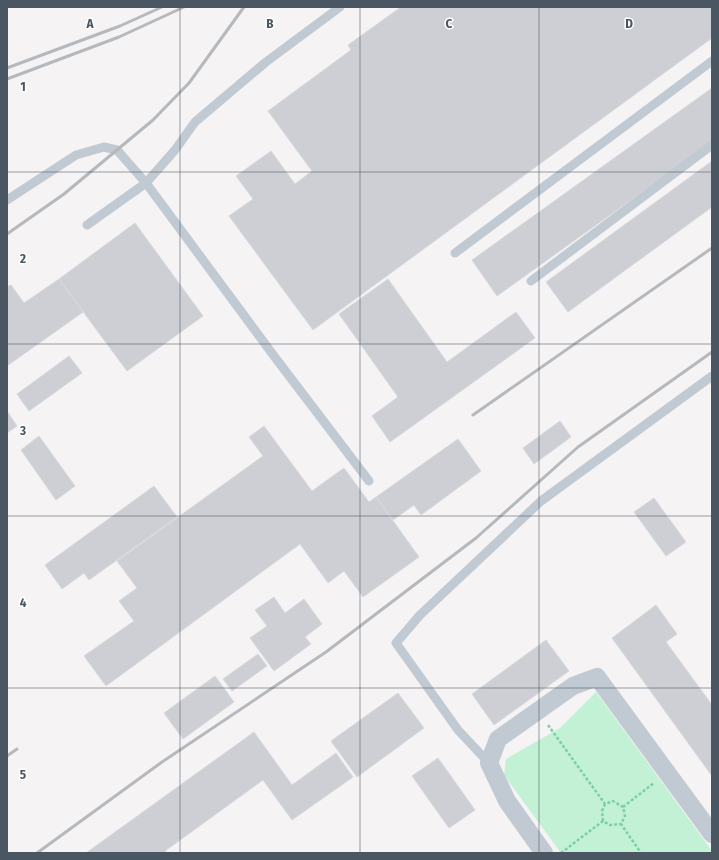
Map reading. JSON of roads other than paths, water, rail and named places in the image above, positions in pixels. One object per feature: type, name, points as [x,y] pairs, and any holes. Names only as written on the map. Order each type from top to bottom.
[{"type":"street","points":[[544,853],[507,801],[489,763],[498,739],[573,686],[597,677],[712,834]]},
{"type":"lane","points":[[87,225],[146,183],[175,150],[195,122],[266,62],[340,7]]},
{"type":"lane","points":[[455,253],[712,61]]},
{"type":"lane","points":[[531,281],[712,145]]},
{"type":"lane","points":[[7,200],[76,155],[104,147],[117,150],[146,183],[369,481]]},
{"type":"lane","points":[[489,763],[458,730],[396,643],[420,616],[541,500],[712,376]]},
{"type":"railway","points":[[7,68],[120,26],[162,7]]},
{"type":"railway","points":[[7,79],[119,37],[184,7]]},
{"type":"railway","points":[[7,234],[64,194],[153,120],[189,83],[244,7]]},
{"type":"railway","points":[[473,415],[712,248]]},
{"type":"railway","points":[[37,853],[162,762],[326,652],[476,538],[578,447],[712,352]]},
{"type":"railway","points":[[7,756],[17,749]]}]
